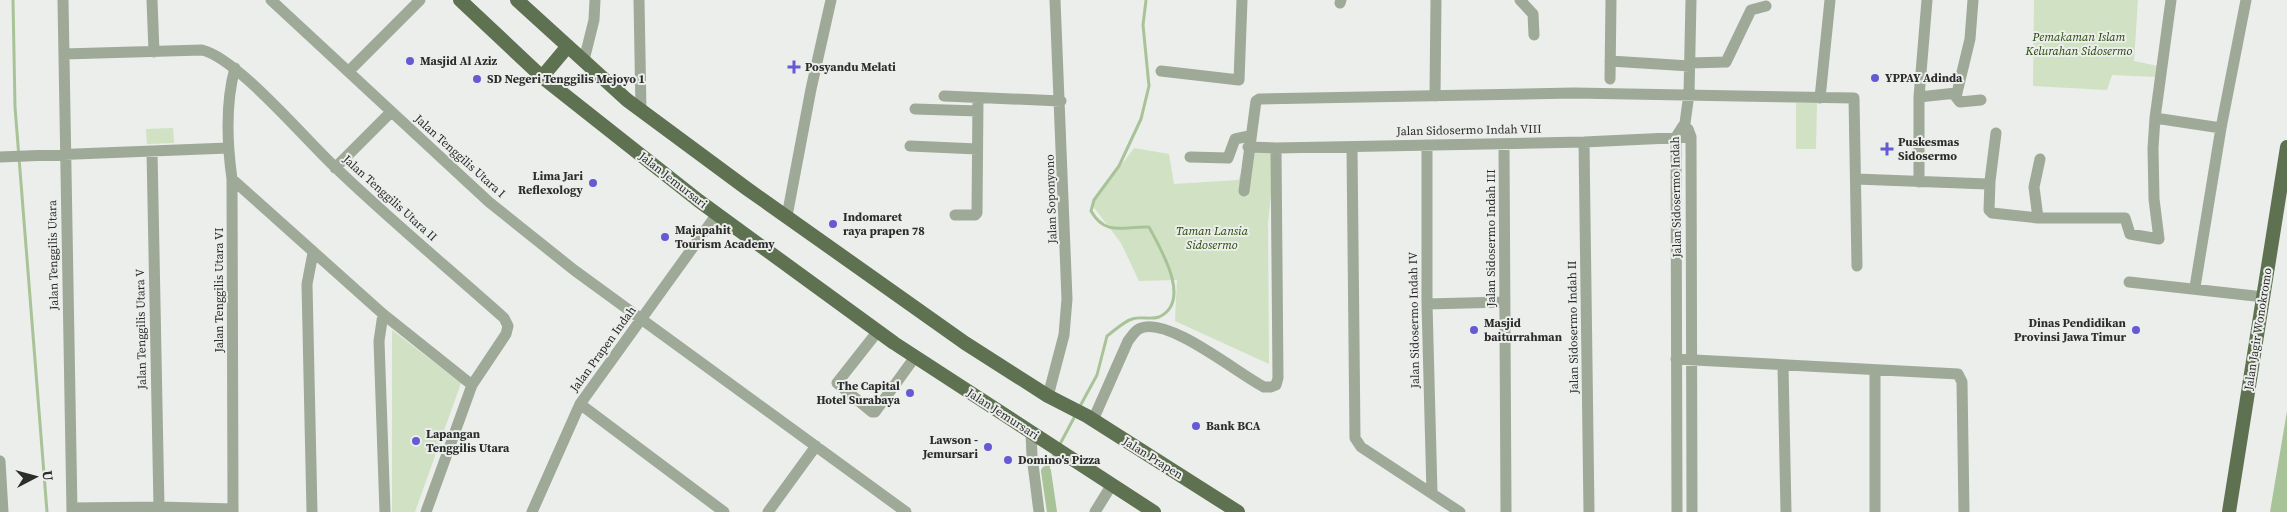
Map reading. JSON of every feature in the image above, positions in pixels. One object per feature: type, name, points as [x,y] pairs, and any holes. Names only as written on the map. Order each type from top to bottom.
[{"type":"main road","name":"Jalan Jemursari","points":[[460,0],[542,77],[717,214],[915,357],[1112,486]]},
{"type":"main road","points":[[517,0],[640,110],[965,343],[1048,396]]},
{"type":"main road","points":[[542,77],[568,46]]},
{"type":"main road","name":"Jalan Jagir Wonokromo","points":[[2229,512],[2287,147]]},
{"type":"main road","name":"Jalan Prapen","points":[[1048,396],[1090,418],[1238,512]]},
{"type":"main road","points":[[1112,486],[1154,512]]},
{"type":"street","name":"Jalan Tenggilis Utara","points":[[63,0],[64,154],[72,510]]},
{"type":"street","points":[[152,0],[154,52]]},
{"type":"street","name":"Jalan Tenggilis Utara I","points":[[271,0],[489,202],[574,270],[906,512]]},
{"type":"street","points":[[349,71],[420,0]]},
{"type":"street","points":[[584,60],[594,20],[595,0]]},
{"type":"street","points":[[639,0],[640,110]]},
{"type":"street","points":[[787,216],[811,89],[831,0]]},
{"type":"street","name":"Jalan Soponyono","points":[[1048,396],[1064,335],[1067,299],[1061,101],[1055,0]]},
{"type":"street","points":[[1161,71],[1239,80],[1242,0]]},
{"type":"street","points":[[1434,96],[1436,0]]},
{"type":"street","points":[[1520,0],[1533,14],[1534,35]]},
{"type":"street","points":[[1610,79],[1612,0]]},
{"type":"street","points":[[1685,123],[1689,94],[1691,0]]},
{"type":"street","points":[[1820,98],[1830,0]]},
{"type":"street","points":[[1919,182],[1919,97],[1927,0]]},
{"type":"street","points":[[1973,0],[1968,49],[1956,99],[1960,102],[1981,100]]},
{"type":"street","points":[[1996,133],[1990,181],[1990,212],[2038,218],[2125,218],[2130,234],[2159,240],[2154,184],[2155,118],[2171,0]]},
{"type":"street","points":[[2195,287],[2220,128],[2246,0]]},
{"type":"street","points":[[1610,61],[1690,64],[1726,62],[1750,10],[1766,6]]},
{"type":"street","name":"Jalan Tenggilis Utara II","points":[[64,54],[202,50],[213,54],[235,68],[335,168],[507,322],[506,334],[472,385],[426,512]]},
{"type":"street","name":"Jalan Tenggilis Utara VI","points":[[233,510],[232,179],[228,148],[230,86],[235,68]]},
{"type":"street","points":[[1244,191],[1249,141],[1256,102],[1259,99],[1574,93],[1854,98],[1858,266]]},
{"type":"street","points":[[1919,97],[1956,93]]},
{"type":"street","points":[[944,96],[1061,101]]},
{"type":"street","points":[[955,215],[972,216],[978,212],[978,98]]},
{"type":"street","points":[[915,109],[978,111]]},
{"type":"street","points":[[335,168],[391,112]]},
{"type":"street","points":[[2155,118],[2220,128]]},
{"type":"street","name":"Jalan Sidosermo Indah","points":[[1685,123],[1691,137],[1692,512]]},
{"type":"street","name":"Jalan Sidosermo Indah","points":[[1677,512],[1676,137],[1685,123]]},
{"type":"street","name":"Jalan Sidosermo Indah VIII","points":[[1249,141],[1276,148],[1584,142],[1691,137]]},
{"type":"street","points":[[1190,157],[1228,158],[1234,139],[1249,141]]},
{"type":"street","name":"Jalan Sidosermo Indah II","points":[[1584,142],[1589,512]]},
{"type":"street","name":"Jalan Sidosermo Indah III","points":[[1504,144],[1506,512]]},
{"type":"street","name":"Jalan Sidosermo Indah IV","points":[[1427,145],[1427,304],[1432,493]]},
{"type":"street","points":[[910,146],[977,149]]},
{"type":"street","points":[[1352,147],[1354,432],[1356,442],[1460,512]]},
{"type":"street","points":[[6,156],[228,148]]},
{"type":"street","points":[[1090,418],[1118,360],[1133,334],[1148,326],[1171,330],[1264,386],[1274,386],[1278,378],[1276,148]]},
{"type":"street","name":"Jalan Tenggilis Utara V","points":[[152,151],[159,507]]},
{"type":"street","points":[[2038,218],[2034,187],[2040,159]]},
{"type":"street","points":[[232,179],[383,314],[472,385]]},
{"type":"street","points":[[1856,179],[1967,185],[1985,185],[1990,181]]},
{"type":"street","name":"Jalan Prapen Indah","points":[[532,512],[580,404],[717,214]]},
{"type":"street","points":[[312,512],[307,284],[313,253]]},
{"type":"street","points":[[2129,282],[2195,287],[2264,297]]},
{"type":"street","points":[[1427,304],[1505,302]]},
{"type":"street","points":[[383,314],[379,341],[385,512]]},
{"type":"street","points":[[878,331],[837,383],[872,412],[875,412],[915,357]]},
{"type":"street","points":[[1676,359],[1875,371],[1953,373],[1960,376],[1962,382],[1964,512]]},
{"type":"street","points":[[1783,365],[1786,512]]},
{"type":"street","points":[[1875,371],[1875,512]]},
{"type":"street","points":[[580,404],[724,512]]},
{"type":"street","points":[[1031,433],[1039,512]]},
{"type":"street","points":[[768,512],[816,446]]},
{"type":"street","points":[[0,461],[3,512]]},
{"type":"street","points":[[1095,512],[1112,486]]},
{"type":"street","points":[[72,510],[159,507],[233,510]]},
{"type":"green space","name":"Pemakaman Islam Kelurahan Sidosermo","points":[[2034,0],[2138,0],[2134,61],[2158,66],[2156,77],[2112,75],[2107,90],[2033,86]]},
{"type":"green space","points":[[1796,103],[1817,103],[1816,149],[1796,149]]},
{"type":"green space","points":[[173,128],[174,143],[147,144],[146,129]]},
{"type":"green space","name":"Taman Lansia Sidosermo","points":[[1252,147],[1276,148],[1268,223],[1269,364],[1175,321],[1177,280],[1139,281],[1121,243],[1092,205],[1134,148],[1169,154],[1174,184],[1238,180]]},
{"type":"green space","name":"Lapangan Tenggilis Utara","points":[[392,330],[461,383],[415,512],[392,512]]},
{"type":"shaded area","points":[[2287,411],[2287,512],[2270,512]]},
{"type":"waterway","points":[[13,0],[15,107],[47,512]]},
{"type":"waterway","points":[[1079,408],[1097,375],[1107,336],[1132,319],[1159,317],[1169,309],[1173,299],[1174,287],[1171,274],[1149,227],[1109,227],[1097,219],[1091,211],[1094,200],[1119,166],[1141,119],[1149,86],[1143,25],[1146,0]]},
{"type":"waterway","points":[[1059,446],[1076,414]]},
{"type":"waterway","points":[[1046,471],[1055,453]]},
{"type":"waterway","points":[[1046,471],[1052,512]]},
{"type":"place","name":"Masjid Al Aziz","points":[[410,61]]},
{"type":"place","name":"Posyandu Melati","points":[[794,67]]},
{"type":"place","name":"YPPAY Adinda","points":[[1875,78]]},
{"type":"place","name":"SD Negeri Tenggilis Mejoyo 1","points":[[477,79]]},
{"type":"place","name":"Puskesmas Sidosermo","points":[[1887,149]]},
{"type":"place","name":"Lima Jari Reflexology","points":[[593,183]]},
{"type":"place","name":"Indomaret raya prapen 78","points":[[833,224]]},
{"type":"place","name":"Majapahit Tourism Academy","points":[[665,237]]},
{"type":"place","name":"Masjid baiturrahman","points":[[1474,330]]},
{"type":"place","name":"Dinas Pendidikan Provinsi Jawa Timur","points":[[2136,330]]},
{"type":"place","name":"The Capital Hotel Surabaya","points":[[910,393]]},
{"type":"place","name":"Bank BCA","points":[[1196,426]]},
{"type":"place","name":"Lapangan Tenggilis Utara","points":[[416,441]]},
{"type":"place","name":"Lawson - Jemursari","points":[[988,447]]},
{"type":"place","name":"Domino's Pizza","points":[[1008,460]]}]
